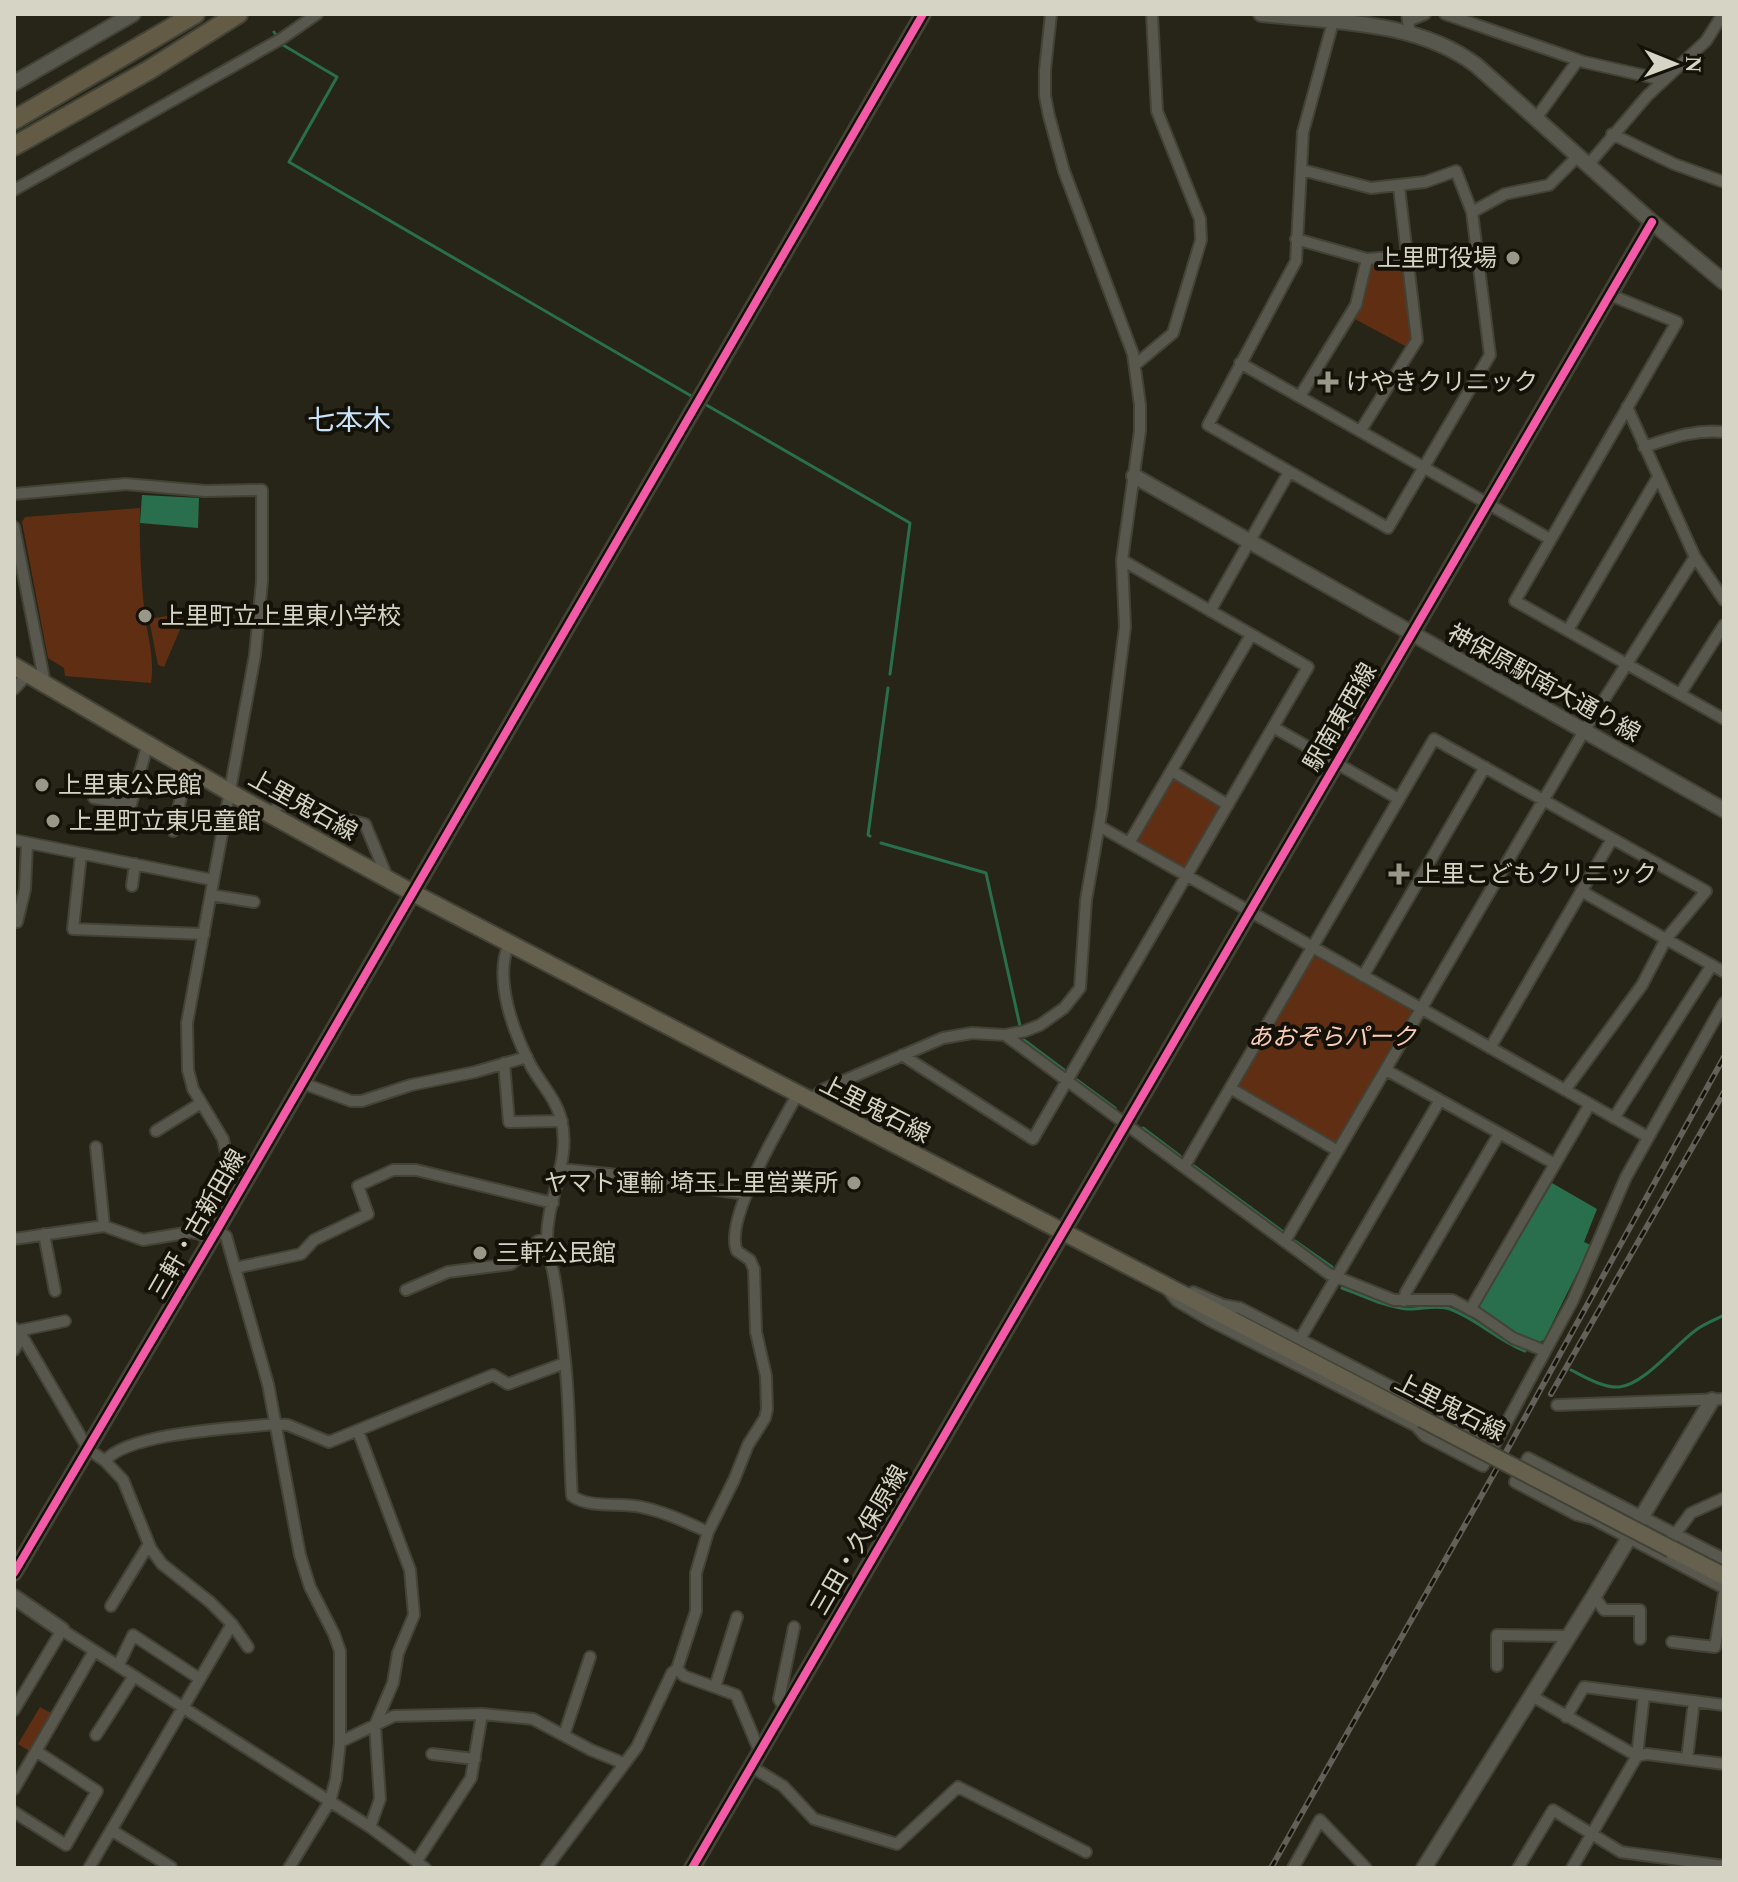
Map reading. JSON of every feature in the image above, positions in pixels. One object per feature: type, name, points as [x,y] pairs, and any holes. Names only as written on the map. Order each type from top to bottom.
[{"type":"highway","points":[[14,120],[195,14]]},
{"type":"highway","points":[[14,146],[149,70],[238,14]]},
{"type":"main road","name":"上里鬼石線","points":[[21,670],[231,793],[413,893],[1724,1576]]},
{"type":"street","points":[[14,83],[133,14]]},
{"type":"street","points":[[14,190],[281,39],[317,14]]},
{"type":"street","name":"三軒・古新田線","points":[[14,1573],[214,1236],[923,14]]},
{"type":"street","points":[[546,1868],[637,1747],[672,1673],[677,1669],[696,1611],[696,1573],[708,1532],[748,1445],[765,1418],[766,1376],[756,1332],[753,1264],[734,1245],[745,1194],[803,1098],[959,1034],[1005,1035],[1040,1025],[1064,1008],[1080,988],[1086,900],[1099,826],[1125,627],[1122,560],[1140,418],[1130,345],[1056,146],[1045,96],[1051,14]]},
{"type":"street","points":[[1135,365],[1173,333],[1201,240],[1200,219],[1157,111],[1152,14]]},
{"type":"street","points":[[1261,14],[1333,22],[1408,23],[1425,14]]},
{"type":"street","points":[[1445,14],[1578,60],[1664,80]]},
{"type":"street","points":[[1472,212],[1505,194],[1549,185],[1583,160],[1706,41],[1723,14]]},
{"type":"street","points":[[1302,170],[1371,188],[1425,182],[1456,171],[1472,212],[1490,355],[1388,528],[1208,425],[1296,261],[1303,132],[1333,22]]},
{"type":"street","points":[[1408,23],[1462,55],[1724,282]]},
{"type":"street","points":[[1537,117],[1578,60]]},
{"type":"street","points":[[1612,134],[1674,164],[1724,182]]},
{"type":"street","points":[[1361,430],[1417,340],[1399,187]]},
{"type":"street","name":"駅南東西線","points":[[1063,1233],[1652,222]]},
{"type":"street","points":[[1296,239],[1367,259],[1406,256]]},
{"type":"street","points":[[1300,396],[1356,305],[1367,259]]},
{"type":"street","points":[[1610,295],[1677,322],[1515,601],[1724,719]]},
{"type":"street","points":[[1240,363],[1550,539]]},
{"type":"street","points":[[1627,407],[1695,557],[1724,600]]},
{"type":"street","points":[[1644,447],[1683,434],[1711,430],[1724,432]]},
{"type":"street","points":[[1210,611],[1289,472]]},
{"type":"street","name":"神保原駅南大通り線","points":[[1134,476],[1724,810]]},
{"type":"street","points":[[1568,630],[1658,477]]},
{"type":"street","points":[[14,494],[126,484],[205,491],[262,490],[260,610],[250,692],[187,1023],[189,1078],[223,1139],[225,1149],[253,1167]]},
{"type":"street","points":[[14,527],[45,684]]},
{"type":"street","points":[[1285,1241],[1543,799],[1695,557]]},
{"type":"street","points":[[902,1055],[1033,1139],[1308,667],[1122,560]]},
{"type":"street","points":[[1680,694],[1724,625]]},
{"type":"street","points":[[1129,843],[1251,635]]},
{"type":"street","points":[[14,689],[21,670]]},
{"type":"street","points":[[1273,727],[1399,799]]},
{"type":"street","points":[[1184,1167],[1434,739],[1706,891],[1666,939],[1642,985],[1565,1090]]},
{"type":"street","points":[[94,798],[131,804],[148,743]]},
{"type":"street","points":[[173,831],[188,767]]},
{"type":"street","points":[[1363,976],[1485,767]]},
{"type":"street","points":[[1172,771],[1228,805]]},
{"type":"street","points":[[270,814],[280,804],[286,804],[365,824],[389,880]]},
{"type":"street","points":[[1099,826],[1648,1137]]},
{"type":"street","points":[[1490,1048],[1612,839]]},
{"type":"street","points":[[14,840],[213,880]]},
{"type":"street","points":[[17,922],[25,889],[27,844]]},
{"type":"street","points":[[81,854],[73,929],[204,934]]},
{"type":"street","points":[[132,886],[135,864]]},
{"type":"street","points":[[1581,891],[1724,972]]},
{"type":"street","points":[[211,895],[254,902]]},
{"type":"street","points":[[509,944],[503,957],[503,987],[527,1057],[555,1103],[562,1121],[564,1140],[547,1239],[565,1363],[572,1496],[581,1502],[637,1506],[670,1514],[708,1532]]},
{"type":"street","points":[[1614,1118],[1712,965]]},
{"type":"street","points":[[1164,1285],[1177,1301],[1209,1320],[1416,1426],[1425,1436],[1483,1466],[1573,1300],[1626,1177],[1724,1003]]},
{"type":"street","points":[[1005,1035],[1336,1278],[1404,1301],[1452,1300],[1513,1338],[1545,1351]]},
{"type":"street","points":[[302,1083],[351,1101],[362,1101],[411,1085],[527,1057]]},
{"type":"street","points":[[504,1063],[509,1122],[562,1121]]},
{"type":"street","points":[[1386,1070],[1555,1164]]},
{"type":"street","points":[[1230,1088],[1338,1151]]},
{"type":"street","points":[[1300,1339],[1440,1100]]},
{"type":"street","points":[[156,1131],[201,1103]]},
{"type":"street","points":[[1470,1310],[1590,1104]]},
{"type":"street","points":[[1404,1301],[1406,1292],[1499,1134]]},
{"type":"street","points":[[96,1147],[104,1226]]},
{"type":"street","points":[[560,1169],[745,1194]]},
{"type":"street","points":[[235,1268],[301,1254],[314,1240],[368,1214],[358,1186],[393,1170],[416,1170],[553,1203]]},
{"type":"street","points":[[14,1239],[104,1226],[143,1240],[191,1232],[226,1236],[261,1355],[300,1555],[310,1587],[340,1651],[340,1742],[336,1779],[330,1801],[289,1868]]},
{"type":"street","name":"三田・久保原線","points":[[692,1868],[1063,1233]]},
{"type":"street","points":[[44,1234],[55,1291]]},
{"type":"street","points":[[406,1290],[448,1272],[511,1264],[538,1241],[547,1239]]},
{"type":"street","points":[[1164,1285],[1180,1286],[1223,1305],[1240,1308],[1496,1441]]},
{"type":"street","points":[[18,1332],[65,1321]]},
{"type":"street","points":[[18,1332],[88,1449],[123,1480],[149,1544],[162,1564],[210,1602],[232,1624],[248,1647]]},
{"type":"street","points":[[14,1350],[18,1332]]},
{"type":"street","points":[[105,1461],[116,1452],[161,1437],[276,1424],[288,1425],[329,1442],[493,1375],[508,1384],[565,1363]]},
{"type":"street","points":[[1557,1405],[1718,1400]]},
{"type":"street","points":[[1424,1868],[1718,1400]]},
{"type":"street","points":[[358,1431],[410,1570],[414,1615],[398,1653],[393,1683],[375,1725],[380,1799],[370,1827]]},
{"type":"street","points":[[1672,1642],[1715,1647],[1724,1591],[1670,1546],[1643,1515],[1528,1458],[1515,1482],[1628,1539],[1670,1546],[1724,1559]]},
{"type":"street","points":[[1670,1546],[1691,1513],[1724,1498]]},
{"type":"street","points":[[111,1606],[149,1544]]},
{"type":"street","points":[[1594,1596],[1604,1610],[1640,1610],[1640,1639]]},
{"type":"street","points":[[14,1597],[370,1827],[420,1865],[471,1778],[482,1714]]},
{"type":"street","points":[[715,1687],[737,1617]]},
{"type":"street","points":[[89,1868],[232,1624]]},
{"type":"street","points":[[784,1708],[779,1699],[794,1627]]},
{"type":"street","points":[[14,1710],[62,1630]]},
{"type":"street","points":[[118,1666],[133,1635],[200,1679]]},
{"type":"street","points":[[1497,1666],[1497,1635],[1568,1636]]},
{"type":"street","points":[[14,1789],[94,1651]]},
{"type":"street","points":[[564,1735],[590,1657]]},
{"type":"street","points":[[677,1669],[684,1676],[736,1695],[759,1750]]},
{"type":"street","points":[[96,1735],[134,1676]]},
{"type":"street","points":[[1566,1717],[1584,1687],[1724,1705]]},
{"type":"street","points":[[1530,1695],[1637,1756],[1647,1754],[1724,1764]]},
{"type":"street","points":[[1572,1868],[1637,1756],[1644,1695]]},
{"type":"street","points":[[1687,1759],[1694,1701]]},
{"type":"street","points":[[340,1742],[394,1716],[482,1714],[533,1719],[623,1763]]},
{"type":"street","points":[[14,1812],[66,1845],[97,1791],[36,1751]]},
{"type":"street","points":[[432,1754],[475,1759]]},
{"type":"street","points":[[750,1766],[783,1786],[814,1819],[897,1844],[958,1787],[1086,1852]]},
{"type":"street","points":[[471,1778],[484,1778]]},
{"type":"street","points":[[1518,1868],[1553,1810],[1621,1852],[1687,1865],[1724,1866]]},
{"type":"street","points":[[1293,1868],[1320,1820],[1362,1866]]},
{"type":"street","points":[[111,1830],[171,1867]]},
{"type":"green space","points":[[1399,259],[1404,263],[1411,339],[1407,347],[1353,318],[1370,263]]},
{"type":"green space","points":[[140,508],[141,571],[151,655],[151,683],[65,676],[64,668],[48,658],[22,522],[25,517]]},
{"type":"green space","points":[[179,614],[181,627],[164,667],[158,665],[149,619]]},
{"type":"green space","points":[[1177,778],[1220,804],[1221,808],[1187,867],[1182,869],[1138,844],[1137,839],[1172,780]]},
{"type":"green space","name":"あおぞらパーク","points":[[1316,957],[1411,1010],[1412,1015],[1338,1142],[1333,1143],[1239,1088],[1238,1084],[1311,959]]},
{"type":"green space","points":[[40,1707],[53,1714],[31,1752],[18,1744]]},
{"type":"shaded area","points":[[142,495],[199,498],[198,528],[140,523]]},
{"type":"shaded area","points":[[1552,1183],[1597,1209],[1584,1242],[1591,1245],[1544,1340],[1540,1342],[1516,1333],[1480,1309],[1480,1304]]},
{"type":"waterway","points":[[274,32],[283,45],[337,77],[289,162],[693,397]]},
{"type":"waterway","points":[[703,403],[910,523],[890,674]]},
{"type":"waterway","points":[[870,836],[888,688]]},
{"type":"waterway","points":[[881,843],[986,873],[1020,1026]]},
{"type":"waterway","points":[[1024,1040],[1064,1070]]},
{"type":"waterway","points":[[1077,1080],[1115,1108]]},
{"type":"waterway","points":[[1143,1128],[1180,1156]]},
{"type":"waterway","points":[[1194,1166],[1282,1231]]},
{"type":"waterway","points":[[1295,1241],[1332,1267]]},
{"type":"waterway","points":[[1342,1288],[1399,1308],[1450,1309],[1525,1351]]},
{"type":"waterway","points":[[1571,1370],[1607,1386],[1629,1384],[1649,1372],[1696,1330],[1724,1315]]},
{"type":"railway","points":[[1271,1868],[1724,1057]]},
{"type":"railway","points":[[1551,1394],[1724,1092]]},
{"type":"cycle path","points":[[14,1573],[217,1230],[923,14]]},
{"type":"cycle path","points":[[692,1868],[1652,222]]},
{"type":"place","name":"上里町役場","points":[[1513,258]]},
{"type":"place","name":"けやきクリニック","points":[[1328,382]]},
{"type":"place","name":"上里町立上里東小学校","points":[[145,616]]},
{"type":"place","name":"上里東公民館","points":[[42,785]]},
{"type":"place","name":"上里町立東児童館","points":[[53,821]]},
{"type":"place","name":"上里こどもクリニック","points":[[1399,874]]},
{"type":"place","name":"ヤマト運輸 埼玉上里営業所","points":[[854,1183]]},
{"type":"place","name":"三軒公民館","points":[[480,1253]]},
{"type":"district","name":"七本木","points":[[349,420]]}]
